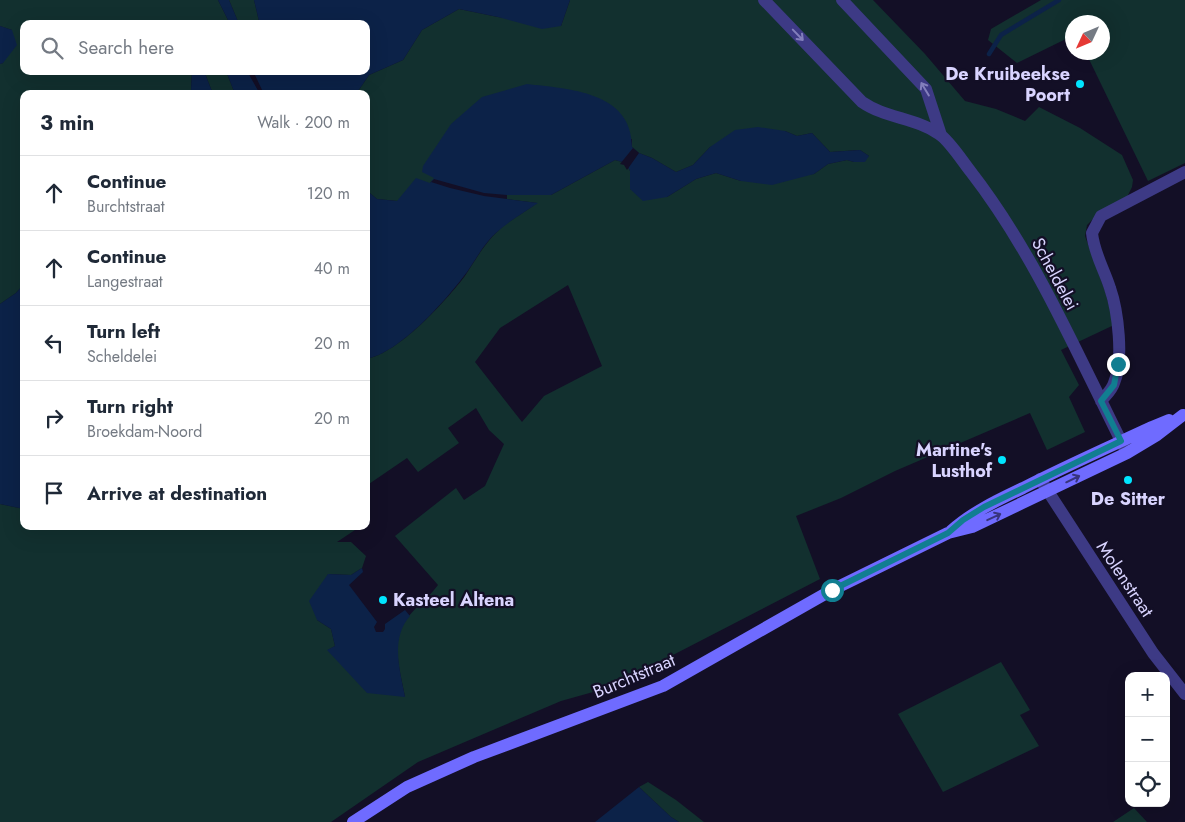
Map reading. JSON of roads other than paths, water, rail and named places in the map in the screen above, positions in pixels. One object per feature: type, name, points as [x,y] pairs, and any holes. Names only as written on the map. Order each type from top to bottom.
[{"type":"main road","name":"Burchtstraat","points":[[948,533],[963,520],[984,507],[1040,479],[1152,427],[1184,415]]},
{"type":"main road","name":"Burchtstraat","points":[[352,822],[408,787],[474,757],[663,686],[832,590],[948,533],[972,527],[1127,453],[1157,435],[1184,415]]},
{"type":"street","name":"Scheldelei","points":[[764,0],[862,102],[870,107],[920,123],[941,135]]},
{"type":"street","name":"Scheldelei","points":[[842,0],[926,88],[941,135],[991,198],[1014,234],[1039,279],[1127,453]]},
{"type":"street","points":[[1101,401],[1110,392],[1117,376],[1118,321],[1110,287],[1095,253],[1092,233],[1101,216],[1185,172]]},
{"type":"street","name":"Molenstraat","points":[[1040,479],[1153,653],[1185,694]]},
{"type":"water","points":[[218,0],[229,0],[237,20],[228,20]]},
{"type":"water","points":[[254,0],[570,0],[561,26],[542,29],[459,9],[422,30],[403,60],[370,75],[370,20],[259,20]]},
{"type":"water","points":[[0,26],[12,30],[17,45],[3,63],[0,64]]},
{"type":"water","points":[[192,75],[206,75],[211,90],[191,90]]},
{"type":"water","points":[[228,75],[249,75],[258,90],[233,90]]},
{"type":"water","points":[[255,75],[369,75],[359,90],[262,90]]},
{"type":"water","points":[[527,84],[578,91],[595,96],[610,104],[621,114],[629,128],[632,147],[639,153],[676,172],[693,165],[710,147],[735,130],[758,127],[785,131],[797,136],[812,133],[830,152],[860,150],[869,156],[865,162],[847,160],[828,164],[814,174],[772,185],[741,181],[716,173],[696,179],[667,197],[643,201],[630,189],[630,171],[626,163],[615,160],[551,195],[507,195],[507,199],[538,203],[493,236],[458,283],[435,310],[408,336],[393,347],[370,358],[370,193],[377,199],[397,201],[416,178],[430,183],[434,178],[422,172],[423,166],[451,124],[482,97]]},
{"type":"water","points":[[20,288],[20,508],[0,504],[0,304]]},
{"type":"water","points":[[362,568],[363,572],[349,585],[377,622],[374,627],[376,632],[383,632],[385,624],[405,610],[410,616],[404,625],[398,645],[399,666],[405,697],[367,693],[327,650],[335,646],[331,629],[317,620],[309,601],[328,574],[351,575]]},
{"type":"water","points":[[639,787],[671,817],[679,822],[595,822]]},
{"type":"waterway","points":[[989,54],[1001,35],[1059,0]]},
{"type":"place","name":"De Kruibeekse Poort","points":[[1080,84]]},
{"type":"place","name":"Martine's Lusthof","points":[[1002,460]]},
{"type":"place","name":"De Sitter","points":[[1128,480]]},
{"type":"place","name":"Kasteel Altena","points":[[383,600]]}]
